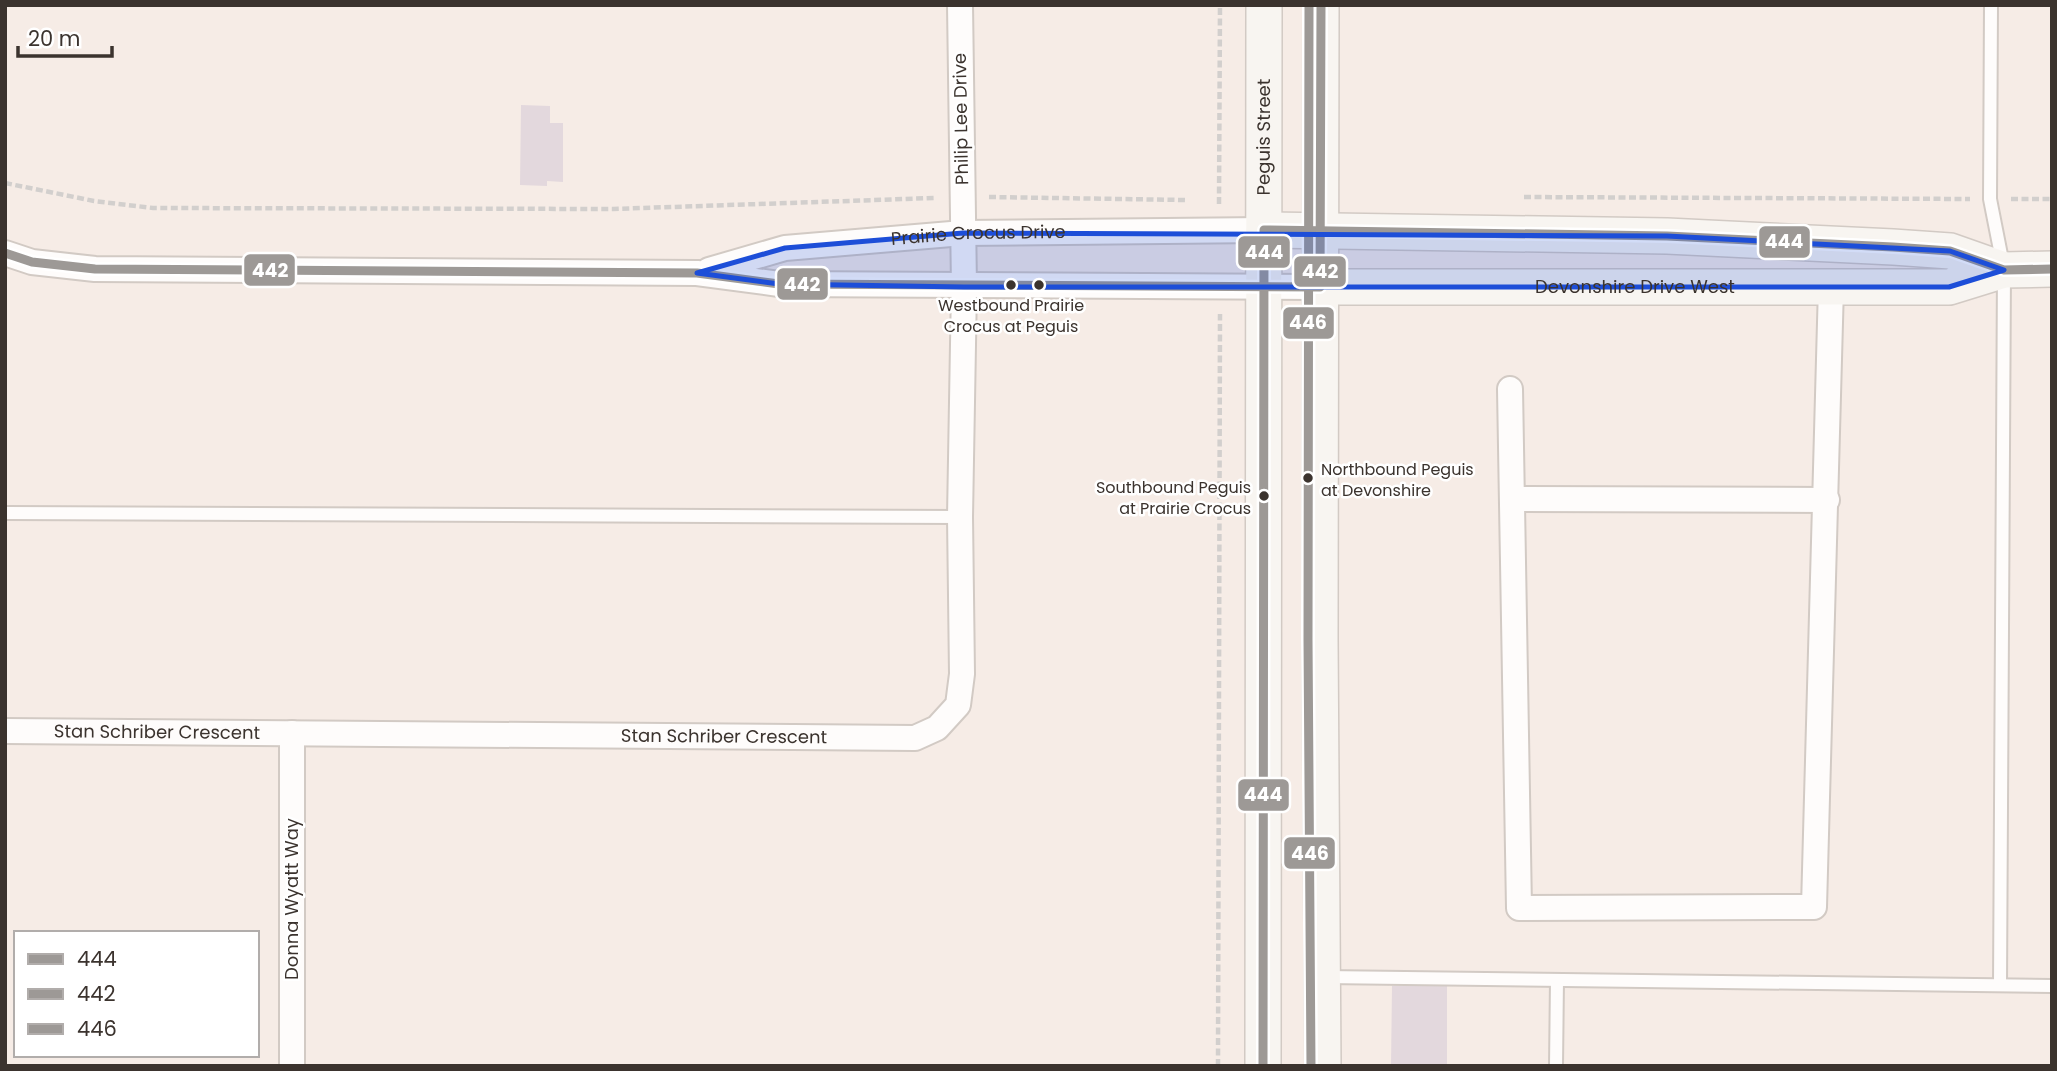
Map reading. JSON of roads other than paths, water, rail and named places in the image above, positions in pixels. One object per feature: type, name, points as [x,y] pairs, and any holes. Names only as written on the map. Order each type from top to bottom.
[{"type":"street","name":"Philip Lee Drive","points":[[960,5],[963,233]]},
{"type":"street","name":"Peguis Street","points":[[1264,5],[1264,1066]]},
{"type":"street","points":[[1321,5],[1320,639],[1323,1066]]},
{"type":"street","name":"Prairie Crocus Drive","points":[[696,273],[785,248],[963,233],[1264,230]]},
{"type":"street","name":"Devonshire Drive West","points":[[1264,230],[1667,236],[1893,247],[1950,251],[2004,270]]},
{"type":"street","name":"Stan Schriber Crescent","points":[[5,731],[915,738],[937,728],[958,705],[962,674],[960,517],[963,233]]},
{"type":"street","name":"Prairie Crocus Drive","points":[[5,253],[32,262],[95,269],[696,273],[779,284],[1264,285]]},
{"type":"street","name":"Devonshire Drive West","points":[[1264,285],[1949,286],[2004,270],[2052,269]]},
{"type":"street","points":[[1510,389],[1519,908],[1814,907],[1831,286]]},
{"type":"street","points":[[1512,499],[1827,500]]},
{"type":"street","name":"Donna Wyatt Way","points":[[292,733],[292,1066]]},
{"type":"lane","points":[[1991,5],[1990,199],[2004,270],[2000,985]]},
{"type":"lane","points":[[5,513],[960,517]]},
{"type":"lane","points":[[1323,977],[2052,986]]},
{"type":"lane","points":[[1556,1066],[1557,980]]},
{"type":"place","name":"Westbound Prairie Crocus at Peguis","points":[[1011,285]]},
{"type":"place","name":"Northbound Peguis at Devonshire","points":[[1308,478]]},
{"type":"place","name":"Southbound Peguis at Prairie Crocus","points":[[1264,496]]}]
